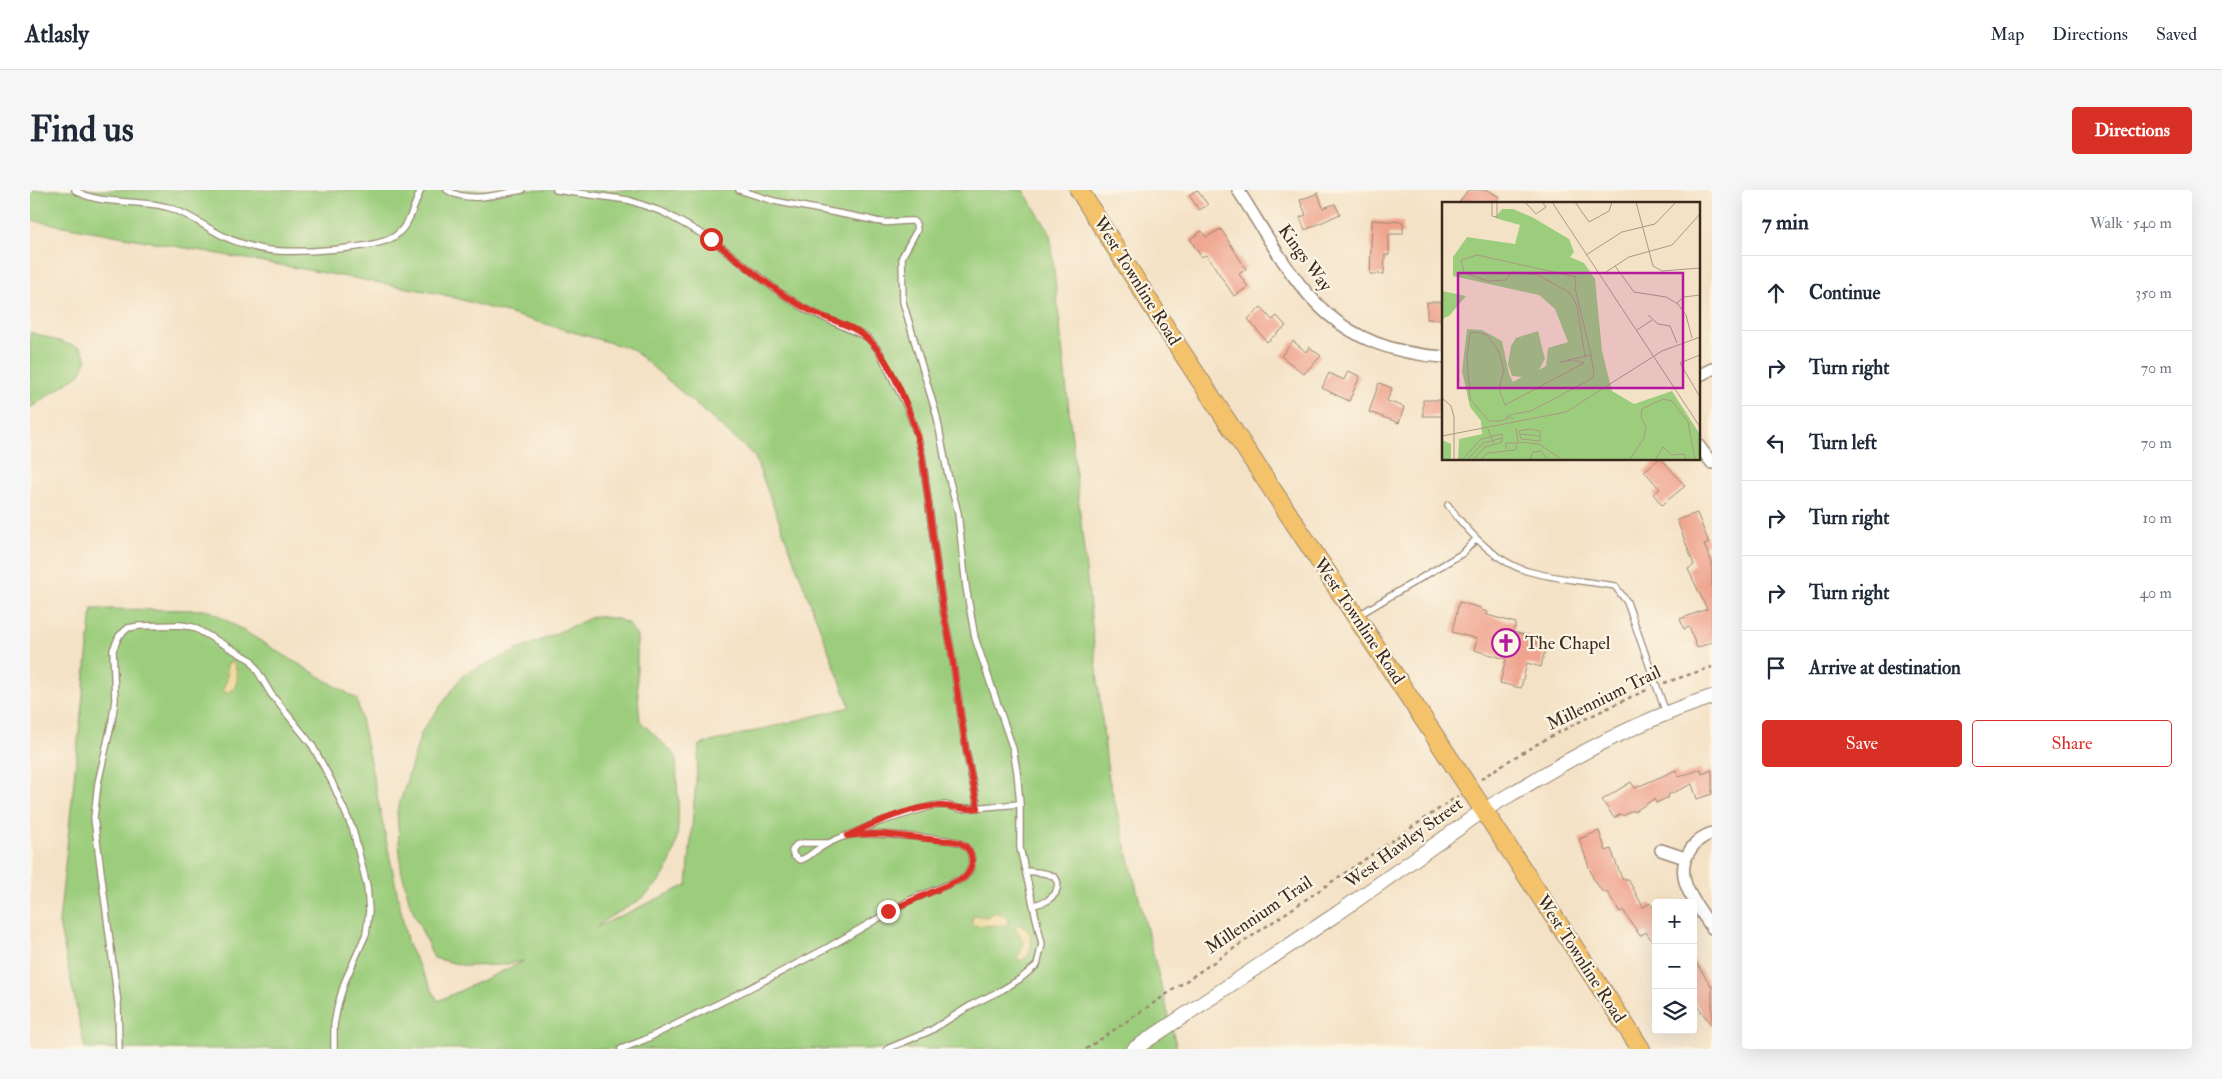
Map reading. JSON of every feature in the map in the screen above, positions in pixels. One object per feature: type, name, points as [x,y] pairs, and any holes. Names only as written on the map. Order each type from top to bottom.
[{"type":"main road","name":"West Townline Road","points":[[1079,190],[1171,336],[1641,1049]]},
{"type":"street","name":"Kings Way","points":[[1238,190],[1299,285],[1324,313],[1348,330],[1388,349],[1416,355],[1442,357]]},
{"type":"street","points":[[1700,375],[1712,369]]},
{"type":"street","points":[[1700,447],[1712,463]]},
{"type":"street","name":"West Hawley Street","points":[[1134,1049],[1338,913],[1482,810],[1610,738],[1666,713],[1712,697]]},
{"type":"street","points":[[1712,833],[1694,843],[1685,858],[1683,875],[1684,884],[1712,928]]},
{"type":"street","points":[[1661,850],[1685,858]]},
{"type":"lane","points":[[74,190],[90,196],[169,207],[214,232],[267,250],[358,246],[387,241],[404,228],[411,216],[420,190]]},
{"type":"lane","points":[[447,190],[460,196],[474,197],[522,190]]},
{"type":"lane","points":[[556,190],[628,200],[663,212],[711,239],[775,289],[805,308],[867,337],[879,351],[906,405],[917,434],[922,455],[943,610],[951,649],[966,750],[978,808]]},
{"type":"lane","points":[[739,190],[774,201],[880,223],[890,224],[913,220],[916,224],[917,230],[902,257],[903,302],[937,418],[947,471],[958,513],[966,587],[975,638],[1012,749],[1017,772],[1020,804],[1020,848],[1042,944],[1037,965],[1002,990],[973,1004],[930,1031],[887,1049]]},
{"type":"lane","points":[[1448,505],[1476,539],[1508,562],[1526,571],[1615,586],[1627,602],[1666,713]]},
{"type":"lane","points":[[1356,617],[1463,553],[1476,539]]},
{"type":"lane","points":[[119,1049],[118,1003],[94,818],[98,783],[115,700],[114,650],[118,636],[128,628],[180,625],[193,628],[252,660],[270,694],[312,745],[332,782],[353,830],[367,886],[369,911],[366,934],[345,981],[338,1004],[334,1026],[334,1049]]},
{"type":"lane","points":[[829,843],[803,843],[796,845],[792,851],[794,856],[800,860],[807,858],[818,848],[829,843],[879,822],[924,808],[946,805],[960,809],[1020,804]]},
{"type":"lane","points":[[621,1049],[652,1036],[758,984],[827,948],[910,900],[964,878],[970,872],[973,863],[971,855],[959,843],[893,835],[859,834],[847,836]]},
{"type":"lane","points":[[1026,871],[1050,873],[1057,882],[1055,894],[1047,901],[1034,905]]},
{"type":"path","name":"Millennium Trail","points":[[1484,777],[1500,765],[1591,715],[1656,685],[1712,667]]},
{"type":"path","name":"Millennium Trail","points":[[1086,1049],[1448,803]]},
{"type":"green space","points":[[30,190],[1023,190],[1050,233],[1108,775],[1177,1049],[85,1049],[59,923],[92,609],[209,610],[357,699],[408,945],[438,1001],[524,961],[500,965],[466,966],[434,958],[410,904],[401,869],[397,812],[422,731],[464,674],[595,616],[618,619],[629,624],[637,637],[637,683],[640,721],[676,756],[677,833],[674,851],[668,868],[657,883],[642,898],[597,927],[687,885],[699,745],[850,707],[754,455],[632,349],[441,294],[30,220]]},
{"type":"green space","points":[[30,332],[81,348],[87,359],[80,374],[30,408]]},
{"type":"sand","points":[[233,661],[237,680],[234,688],[227,693],[222,690],[227,680],[227,664]]},
{"type":"sand","points":[[996,912],[1009,919],[1007,925],[976,926],[971,923],[974,915],[986,917]]},
{"type":"sand","points":[[1017,924],[1027,928],[1031,938],[1030,952],[1020,961],[1017,957],[1023,942],[1015,927]]},
{"type":"building","points":[[1197,190],[1208,205],[1199,210],[1189,195]]},
{"type":"building","points":[[1468,190],[1488,190],[1499,197],[1496,202],[1459,202]]},
{"type":"building","points":[[1318,193],[1323,208],[1335,204],[1340,214],[1305,230],[1300,217],[1306,215],[1300,200]]},
{"type":"building","points":[[1372,220],[1403,222],[1403,234],[1389,234],[1389,255],[1385,255],[1384,274],[1370,274]]},
{"type":"building","points":[[1221,229],[1246,269],[1239,274],[1248,287],[1234,296],[1210,260],[1206,255],[1201,257],[1190,239],[1202,231],[1206,237]]},
{"type":"building","points":[[1427,302],[1442,302],[1442,319],[1427,319]]},
{"type":"building","points":[[1261,307],[1272,320],[1277,316],[1286,326],[1267,342],[1248,319]]},
{"type":"building","points":[[1293,341],[1306,352],[1309,347],[1321,356],[1304,374],[1281,356]]},
{"type":"building","points":[[1348,371],[1360,376],[1349,401],[1322,388],[1329,373],[1344,380]]},
{"type":"building","points":[[1379,383],[1392,388],[1387,401],[1404,407],[1399,423],[1369,412]]},
{"type":"building","points":[[1423,400],[1442,400],[1442,416],[1423,416]]},
{"type":"building","points":[[1658,460],[1663,460],[1685,486],[1662,505],[1653,494],[1660,489],[1644,471]]},
{"type":"building","points":[[1697,513],[1709,543],[1704,545],[1712,562],[1712,642],[1697,648],[1689,627],[1684,629],[1680,619],[1707,609],[1688,569],[1694,565],[1677,520]]},
{"type":"building","name":"The Chapel","points":[[1459,602],[1481,608],[1481,610],[1488,612],[1487,615],[1516,623],[1513,632],[1529,636],[1528,641],[1546,645],[1541,667],[1527,663],[1521,688],[1500,683],[1506,659],[1474,650],[1477,639],[1452,632]]},
{"type":"building","points":[[1701,769],[1702,774],[1712,770],[1712,794],[1697,799],[1692,784],[1656,803],[1654,799],[1634,812],[1633,810],[1623,816],[1621,814],[1614,818],[1602,800],[1631,782],[1635,788],[1676,770],[1679,777]]},
{"type":"building","points":[[1599,831],[1606,851],[1611,849],[1622,879],[1628,879],[1643,907],[1650,903],[1652,906],[1652,941],[1646,932],[1640,936],[1623,910],[1620,912],[1606,891],[1603,893],[1593,878],[1579,839]]},
{"type":"building","points":[[1697,964],[1712,987],[1712,1026],[1697,1005]]},
{"type":"place","name":"The Chapel","points":[[1506,643]]},
{"type":"route","points":[[711,239],[788,298],[867,337],[879,351],[894,379],[917,434],[922,455],[943,610],[951,649],[966,750],[978,808],[960,809],[946,805],[916,809],[847,836],[859,834],[893,835],[959,843],[971,855],[973,863],[970,872],[964,878],[888,911]]}]
